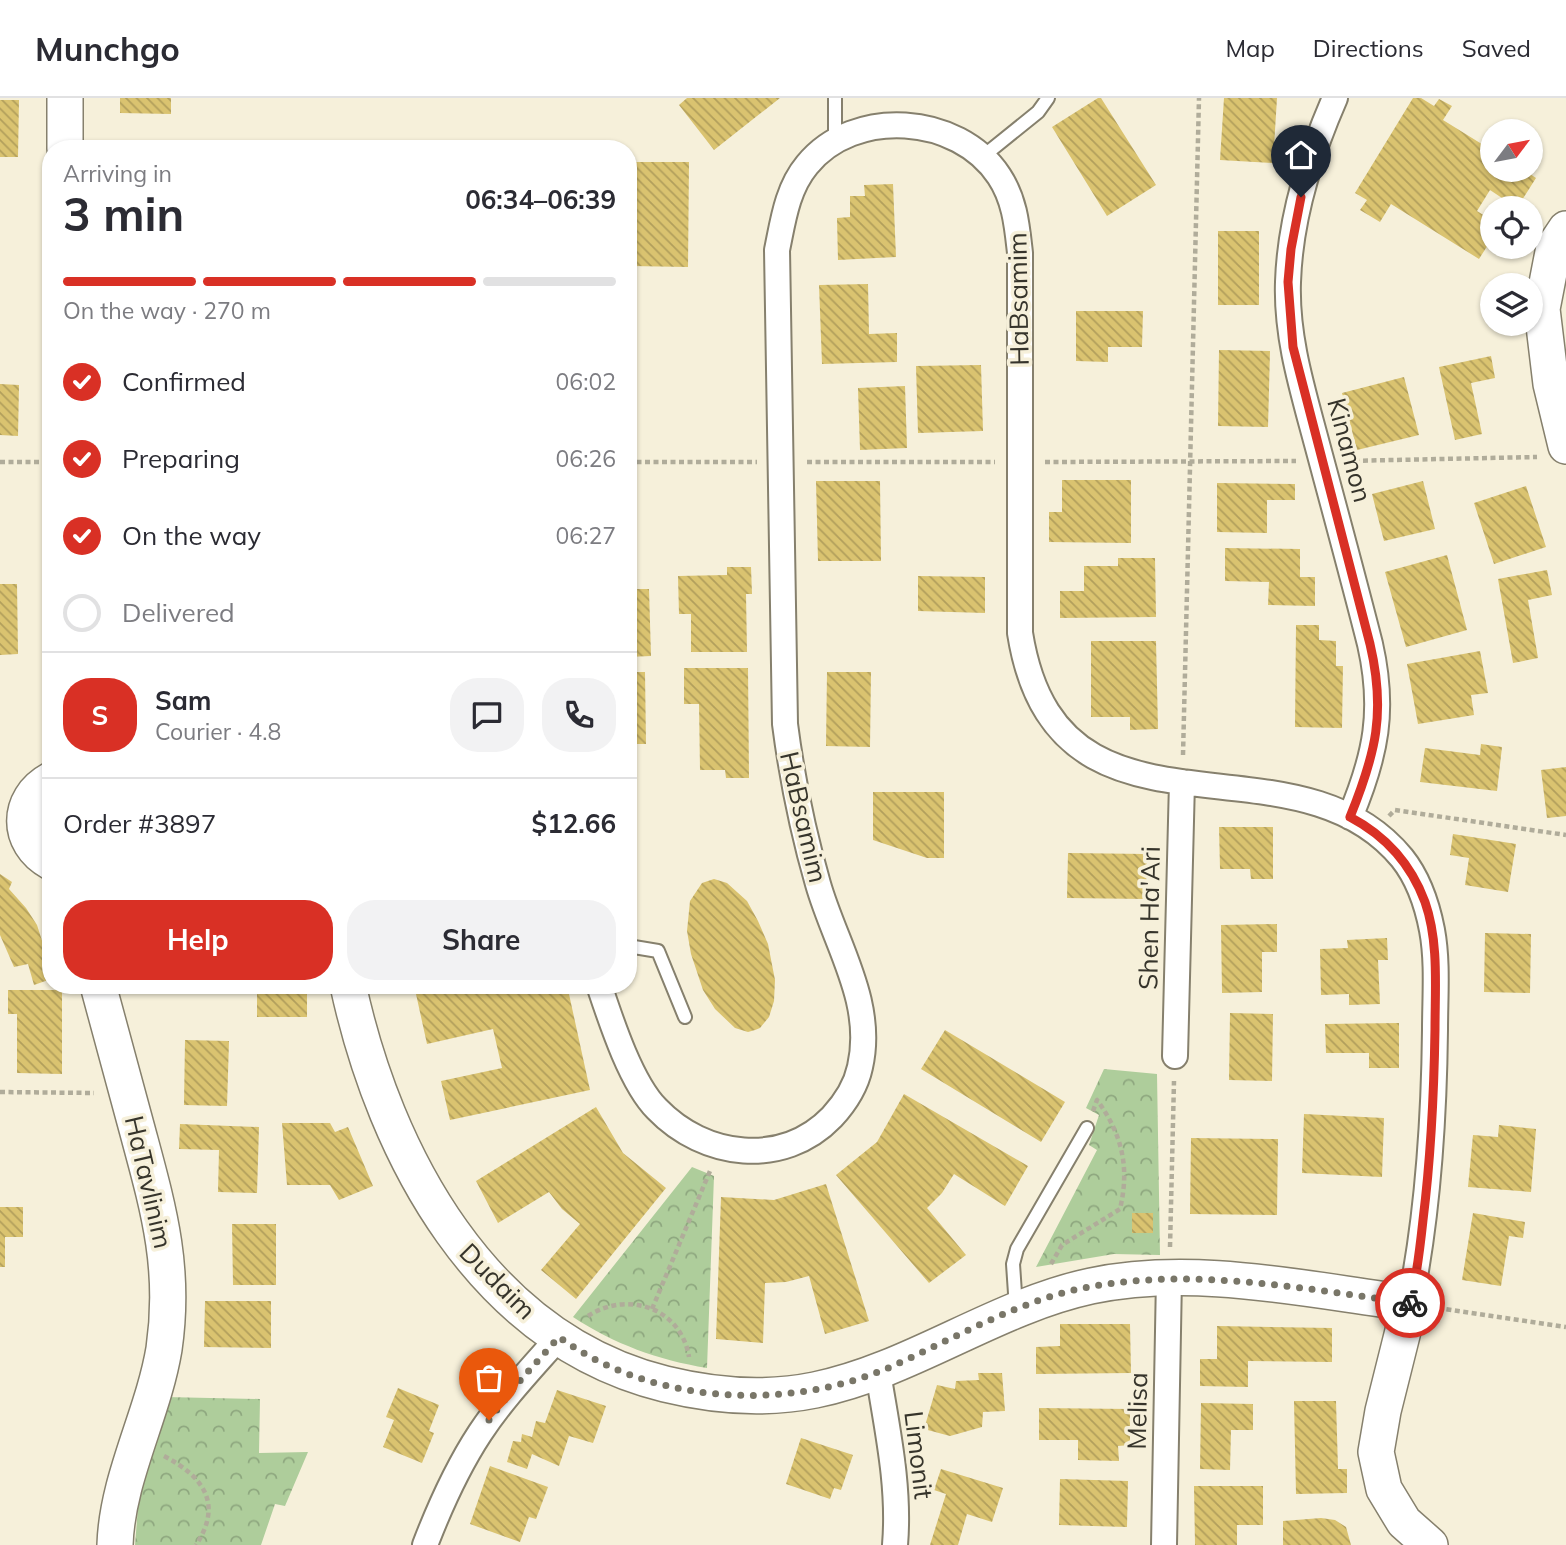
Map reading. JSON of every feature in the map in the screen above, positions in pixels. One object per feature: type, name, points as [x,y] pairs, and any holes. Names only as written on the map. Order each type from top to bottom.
[{"type":"street","points":[[65,98],[65,140]]},
{"type":"street","name":"Kinamon","points":[[1335,98],[1305,180],[1291,249],[1288,282],[1293,347],[1370,644],[1378,686],[1376,740],[1368,772],[1350,817]]},
{"type":"street","name":"HaBsamim","points":[[602,994],[632,1071],[655,1108],[685,1134],[719,1147],[755,1152],[790,1145],[821,1129],[845,1103],[860,1068],[863,1026],[852,975],[819,888],[802,822],[783,706],[777,250],[786,202],[807,165],[835,141],[869,127],[905,125],[940,132],[972,149],[999,175],[1015,210],[1020,253],[1020,633],[1025,661],[1044,709],[1068,736],[1098,758],[1150,777],[1297,798],[1350,817],[1387,841],[1403,859],[1426,904],[1435,963],[1431,1141],[1422,1233],[1410,1303],[1383,1411],[1376,1452],[1384,1489],[1404,1522],[1430,1545]]},
{"type":"street","points":[[1552,451],[1551,384],[1542,309],[1554,247],[1566,229]]},
{"type":"street","name":"Shen Ha'Ari","points":[[1175,1056],[1182,782]]},
{"type":"street","points":[[42,786],[27,804],[24,825],[27,838],[42,857]]},
{"type":"street","name":"HaTavlinim","points":[[100,994],[162,1222],[169,1298],[164,1349],[153,1397],[123,1492],[115,1545]]},
{"type":"street","name":"Dudaim","points":[[350,994],[360,1038],[397,1138],[429,1199],[453,1236],[487,1277],[526,1313],[559,1337],[608,1365],[649,1380],[691,1391],[732,1395],[812,1391],[878,1372],[1032,1304],[1090,1286],[1132,1280],[1212,1279],[1410,1303]]},
{"type":"street","name":"Melisa","points":[[1164,1545],[1169,1278]]},
{"type":"street","points":[[425,1545],[449,1487],[480,1433],[517,1384],[559,1337]]},
{"type":"street","name":"Limonit","points":[[878,1372],[895,1485],[895,1545]]},
{"type":"lane","points":[[835,98],[835,141]]},
{"type":"lane","points":[[981,158],[1038,112],[1048,98]]},
{"type":"lane","points":[[637,948],[658,951],[685,1017]]},
{"type":"lane","points":[[1032,1304],[1013,1264],[1017,1249],[1087,1128]]},
{"type":"path","points":[[1182,782],[1199,98]]},
{"type":"path","points":[[637,462],[1322,461],[1552,451]]},
{"type":"path","points":[[0,462],[42,462]]},
{"type":"path","points":[[1373,831],[1395,810],[1566,835]]},
{"type":"path","points":[[1169,1278],[1175,1056]]},
{"type":"path","points":[[0,1092],[127,1093]]},
{"type":"path","points":[[1032,1304],[1051,1261],[1062,1245],[1120,1209],[1124,1191],[1122,1148],[1112,1121],[1097,1100],[1087,1128]]},
{"type":"path","points":[[652,1309],[719,1147]]},
{"type":"path","points":[[1410,1303],[1566,1327]]},
{"type":"path","points":[[559,1337],[594,1312],[612,1306],[631,1304],[652,1309],[665,1315],[678,1327],[687,1343],[691,1391]]},
{"type":"path","points":[[139,1442],[180,1465],[195,1478],[204,1493],[209,1506],[209,1516],[206,1529],[196,1545]]},
{"type":"green space","points":[[1104,1069],[1157,1074],[1160,1255],[1114,1254],[1036,1267],[1097,1150],[1089,1145],[1099,1115],[1086,1108]]},
{"type":"green space","points":[[692,1167],[714,1176],[707,1368],[637,1350],[573,1317]]},
{"type":"green space","points":[[165,1397],[260,1399],[259,1453],[308,1452],[285,1506],[275,1504],[261,1545],[135,1545],[138,1507]]},
{"type":"building","points":[[120,98],[171,98],[171,114],[120,113]]},
{"type":"building","points":[[687,98],[780,98],[714,150],[679,105]]},
{"type":"building","points":[[1101,98],[1156,185],[1107,216],[1052,127]]},
{"type":"building","points":[[1224,98],[1277,98],[1273,163],[1220,160]]},
{"type":"building","points":[[1413,98],[1421,98],[1434,106],[1439,99],[1452,106],[1443,120],[1480,143],[1480,182],[1533,182],[1525,196],[1499,196],[1490,190],[1486,196],[1480,196],[1477,211],[1480,213],[1479,259],[1391,204],[1380,222],[1360,210],[1367,200],[1355,193]]},
{"type":"building","points":[[0,100],[19,100],[18,157],[0,157]]},
{"type":"building","points":[[637,162],[689,162],[688,267],[637,266]]},
{"type":"building","points":[[893,184],[896,257],[838,260],[837,218],[850,217],[850,196],[865,196],[864,185]]},
{"type":"building","points":[[1218,231],[1259,231],[1259,305],[1218,305]]},
{"type":"building","points":[[868,284],[869,334],[897,333],[897,362],[822,364],[819,285]]},
{"type":"building","points":[[1076,311],[1143,311],[1142,347],[1108,347],[1108,362],[1076,361]]},
{"type":"building","points":[[1219,350],[1270,351],[1268,427],[1218,426]]},
{"type":"building","points":[[1491,356],[1495,378],[1471,383],[1482,434],[1455,440],[1439,367]]},
{"type":"building","points":[[981,365],[983,431],[918,433],[916,366]]},
{"type":"building","points":[[1404,377],[1419,435],[1357,450],[1342,393]]},
{"type":"building","points":[[0,384],[19,385],[18,436],[0,435]]},
{"type":"building","points":[[905,386],[907,448],[860,450],[858,388]]},
{"type":"building","points":[[1062,480],[1131,480],[1131,543],[1049,542],[1049,512],[1062,512]]},
{"type":"building","points":[[816,481],[880,481],[881,561],[818,561]]},
{"type":"building","points":[[1423,481],[1435,529],[1384,541],[1372,494]]},
{"type":"building","points":[[1217,483],[1295,484],[1295,500],[1267,500],[1267,533],[1217,532]]},
{"type":"building","points":[[1526,486],[1546,547],[1494,564],[1474,503]]},
{"type":"building","points":[[1225,548],[1300,549],[1300,577],[1315,577],[1315,606],[1268,605],[1269,582],[1225,581]]},
{"type":"building","points":[[1447,555],[1467,630],[1406,647],[1385,572]]},
{"type":"building","points":[[1118,558],[1155,558],[1156,617],[1060,618],[1060,591],[1084,591],[1084,566],[1118,566]]},
{"type":"building","points":[[727,567],[751,567],[752,594],[746,594],[747,652],[691,652],[691,614],[679,614],[678,576],[727,575]]},
{"type":"building","points":[[1547,570],[1552,595],[1528,600],[1538,658],[1513,663],[1498,579]]},
{"type":"building","points":[[918,576],[985,577],[985,613],[918,611]]},
{"type":"building","points":[[0,584],[17,584],[18,654],[0,655]]},
{"type":"building","points":[[637,589],[649,589],[651,656],[637,657]]},
{"type":"building","points":[[1296,625],[1319,625],[1319,640],[1336,641],[1336,666],[1343,666],[1342,728],[1295,727]]},
{"type":"building","points":[[1091,641],[1156,641],[1158,729],[1130,730],[1130,717],[1091,717]]},
{"type":"building","points":[[1480,651],[1488,693],[1471,695],[1474,715],[1418,724],[1407,664]]},
{"type":"building","points":[[684,668],[748,668],[749,778],[726,778],[725,770],[700,770],[699,704],[684,704]]},
{"type":"building","points":[[637,672],[645,672],[646,744],[637,744]]},
{"type":"building","points":[[827,672],[871,672],[870,747],[826,746]]},
{"type":"building","points":[[1481,744],[1502,747],[1497,791],[1420,782],[1425,748],[1480,755]]},
{"type":"building","points":[[1566,767],[1566,816],[1547,818],[1541,770]]},
{"type":"building","points":[[873,792],[944,792],[944,858],[927,858],[873,840]]},
{"type":"building","points":[[1219,827],[1273,827],[1273,879],[1251,879],[1250,869],[1220,869]]},
{"type":"building","points":[[1453,834],[1516,844],[1508,892],[1465,885],[1469,858],[1450,855]]},
{"type":"building","points":[[1068,853],[1147,854],[1146,899],[1067,898]]},
{"type":"building","points":[[0,874],[12,882],[9,889],[37,925],[42,941],[42,982],[34,985],[28,964],[14,967],[0,935]]},
{"type":"building","points":[[714,879],[727,883],[747,901],[768,944],[775,980],[774,1001],[769,1017],[760,1028],[748,1032],[735,1028],[715,1009],[703,990],[691,954],[687,931],[690,901],[702,883]]},
{"type":"building","points":[[1277,924],[1277,952],[1262,952],[1262,992],[1222,993],[1221,925]]},
{"type":"building","points":[[1485,933],[1531,934],[1530,993],[1484,992]]},
{"type":"building","points":[[1387,938],[1388,960],[1378,960],[1380,1004],[1349,1005],[1349,994],[1321,995],[1320,949],[1348,948],[1347,940]]},
{"type":"building","points":[[8,990],[42,990],[42,994],[62,994],[62,1074],[17,1073],[17,1014],[8,1014]]},
{"type":"building","points":[[257,994],[307,994],[307,1017],[257,1017]]},
{"type":"building","points":[[416,994],[569,994],[590,1090],[450,1120],[441,1081],[502,1068],[493,1029],[427,1044]]},
{"type":"building","points":[[1230,1013],[1273,1014],[1272,1081],[1229,1080]]},
{"type":"building","points":[[1399,1023],[1399,1068],[1369,1068],[1369,1053],[1326,1053],[1325,1024]]},
{"type":"building","points":[[945,1030],[1065,1102],[1041,1142],[921,1069]]},
{"type":"building","points":[[185,1040],[229,1041],[227,1106],[184,1105]]},
{"type":"building","points":[[904,1094],[1028,1166],[1005,1206],[954,1174],[942,1193],[927,1208],[966,1255],[929,1283],[836,1175],[877,1142]]},
{"type":"building","points":[[596,1107],[623,1153],[666,1188],[576,1299],[541,1270],[580,1224],[562,1209],[549,1192],[498,1223],[476,1181]]},
{"type":"building","points":[[1304,1114],[1384,1118],[1382,1177],[1302,1173]]},
{"type":"building","points":[[282,1123],[330,1123],[335,1132],[348,1127],[373,1186],[339,1200],[330,1185],[287,1185]]},
{"type":"building","points":[[180,1124],[259,1127],[257,1193],[218,1192],[219,1150],[179,1149]]},
{"type":"building","points":[[1499,1125],[1536,1129],[1531,1192],[1468,1187],[1473,1135],[1498,1137]]},
{"type":"building","points":[[1191,1138],[1278,1139],[1277,1215],[1190,1214]]},
{"type":"building","points":[[826,1184],[869,1321],[825,1334],[809,1276],[786,1282],[765,1283],[763,1343],[716,1339],[721,1197],[774,1200]]},
{"type":"building","points":[[0,1207],[23,1207],[23,1237],[5,1237],[5,1267],[0,1267]]},
{"type":"building","points":[[1132,1213],[1153,1213],[1153,1233],[1132,1233]]},
{"type":"building","points":[[1473,1213],[1525,1222],[1523,1238],[1509,1236],[1501,1286],[1462,1280]]},
{"type":"building","points":[[232,1224],[276,1224],[276,1285],[233,1285]]},
{"type":"building","points":[[205,1301],[271,1301],[271,1348],[204,1347]]},
{"type":"building","points":[[1060,1324],[1130,1324],[1131,1373],[1036,1374],[1036,1347],[1060,1346]]},
{"type":"building","points":[[1217,1326],[1332,1328],[1332,1362],[1248,1361],[1248,1387],[1200,1386],[1200,1359],[1217,1359]]},
{"type":"building","points":[[978,1373],[1002,1373],[1005,1411],[983,1412],[982,1427],[950,1436],[924,1429],[937,1385],[955,1389],[956,1381],[979,1380]]},
{"type":"building","points":[[398,1388],[439,1405],[429,1431],[434,1433],[422,1463],[383,1447],[394,1420],[386,1417]]},
{"type":"building","points":[[557,1390],[606,1406],[593,1443],[569,1436],[559,1466],[532,1454],[527,1469],[507,1462],[513,1441],[521,1442],[522,1434],[532,1437],[536,1421],[545,1423]]},
{"type":"building","points":[[1294,1401],[1336,1401],[1338,1469],[1347,1469],[1347,1493],[1296,1494]]},
{"type":"building","points":[[1201,1403],[1253,1404],[1253,1430],[1231,1430],[1230,1470],[1200,1469]]},
{"type":"building","points":[[1039,1408],[1130,1409],[1130,1445],[1118,1446],[1119,1461],[1078,1460],[1078,1440],[1039,1440]]},
{"type":"building","points":[[801,1438],[853,1455],[841,1490],[834,1488],[830,1499],[786,1484]]},
{"type":"building","points":[[490,1466],[548,1487],[536,1519],[529,1517],[520,1542],[470,1524]]},
{"type":"building","points":[[941,1469],[1003,1488],[992,1522],[967,1514],[958,1545],[930,1545],[946,1494],[934,1490]]},
{"type":"building","points":[[1060,1479],[1128,1481],[1127,1527],[1059,1525]]},
{"type":"building","points":[[1194,1486],[1263,1486],[1263,1525],[1237,1525],[1237,1545],[1195,1545]]},
{"type":"building","points":[[1321,1518],[1335,1520],[1346,1527],[1351,1545],[1283,1545],[1283,1521]]},
{"type":"way so far","points":[[489,1420],[559,1337],[608,1365],[649,1380],[691,1391],[773,1395],[812,1391],[884,1370],[1047,1298],[1090,1286],[1132,1280],[1212,1279],[1410,1303]]},
{"type":"route","points":[[1301,197],[1288,282],[1293,347],[1370,644],[1378,686],[1376,740],[1368,772],[1350,817],[1368,826],[1387,841],[1403,859],[1426,904],[1432,932],[1435,1006],[1431,1141],[1422,1233],[1410,1303]]}]
